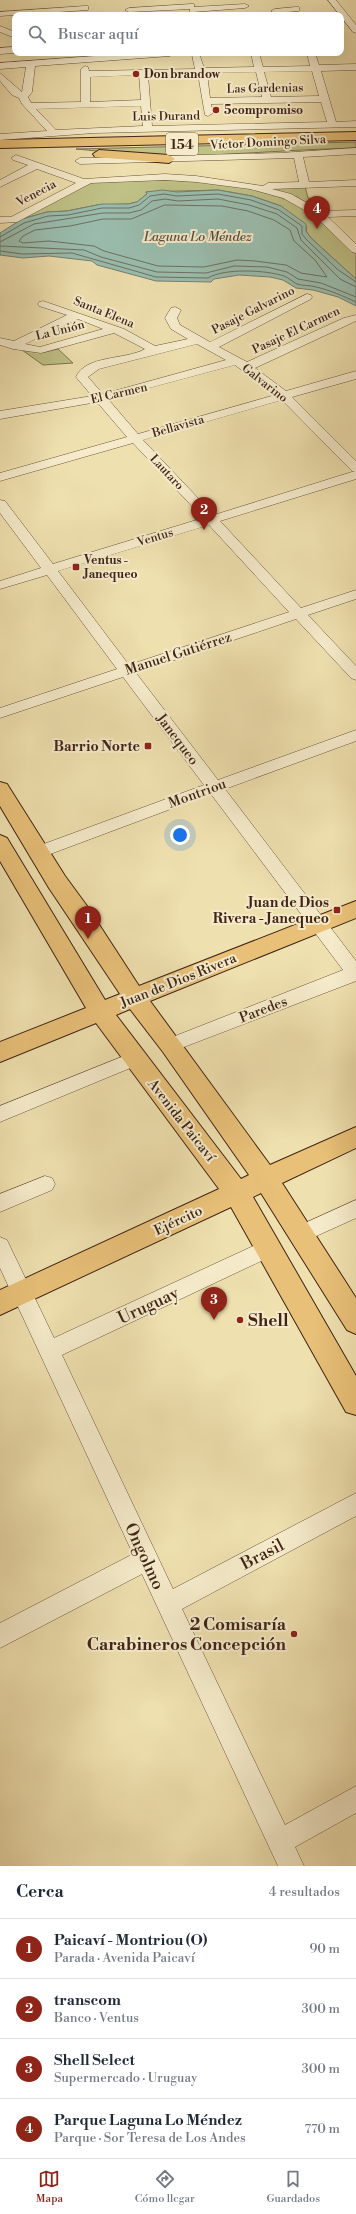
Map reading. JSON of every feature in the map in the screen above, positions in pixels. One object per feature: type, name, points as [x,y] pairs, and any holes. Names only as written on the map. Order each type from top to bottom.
[{"type":"main road","name":"154","points":[[4,146],[356,136]]},
{"type":"main road","name":"154","points":[[4,146],[356,140]]},
{"type":"main road","points":[[4,146],[169,159]]},
{"type":"main road","points":[[0,789],[134,998],[171,1045],[266,1178],[356,1321]]},
{"type":"main road","name":"Avenida Paicaví","points":[[4,856],[100,1011],[134,1059],[205,1149],[235,1192],[269,1248],[356,1402]]},
{"type":"main road","name":"Juan de Dios Rivera","points":[[0,1052],[356,910]]},
{"type":"main road","name":"Ejército","points":[[11,1298],[235,1192],[356,1137]]},
{"type":"street","points":[[124,0],[130,12]]},
{"type":"street","points":[[332,0],[342,12]]},
{"type":"street","points":[[269,1],[275,12]]},
{"type":"street","points":[[142,12],[246,6]]},
{"type":"street","points":[[54,12],[85,8]]},
{"type":"street","points":[[281,12],[296,9]]},
{"type":"street","points":[[0,14],[12,14]]},
{"type":"street","points":[[344,15],[356,30]]},
{"type":"street","points":[[0,29],[12,37]]},
{"type":"street","points":[[0,45],[12,39]]},
{"type":"street","points":[[0,51],[12,52]]},
{"type":"street","points":[[0,66],[126,56]]},
{"type":"street","points":[[196,56],[198,67],[202,71],[211,127]]},
{"type":"street","points":[[256,56],[266,100]]},
{"type":"street","points":[[312,56],[332,124]]},
{"type":"street","points":[[23,96],[28,92],[31,63]]},
{"type":"street","points":[[86,105],[85,71],[143,72],[356,67]]},
{"type":"street","points":[[143,72],[148,128]]},
{"type":"street","points":[[0,76],[15,93],[23,96],[28,106],[54,133]]},
{"type":"street","name":"Las Gardenias","points":[[206,102],[324,99]]},
{"type":"street","points":[[28,106],[146,103]]},
{"type":"street","name":"Luis Durand","points":[[0,137],[148,128],[356,124]]},
{"type":"street","name":"Víctor Domingo Silva","points":[[80,161],[133,161],[356,150]]},
{"type":"street","points":[[298,154],[305,184]]},
{"type":"street","name":"Víctor Domingo Silva","points":[[312,157],[356,156]]},
{"type":"street","points":[[16,158],[84,182],[93,180],[135,178],[181,178],[251,186],[356,184]]},
{"type":"street","points":[[133,161],[135,178]]},
{"type":"street","points":[[0,184],[36,165]]},
{"type":"street","name":"Venecia","points":[[0,220],[13,220],[84,182]]},
{"type":"street","points":[[251,186],[287,196],[319,214],[356,250]]},
{"type":"street","points":[[319,214],[356,213]]},
{"type":"street","name":"Pasaje Galvarino","points":[[211,346],[307,297]]},
{"type":"street","name":"Santa Elena","points":[[43,304],[77,314],[114,329],[148,345],[152,350]]},
{"type":"street","name":"Galvarino","points":[[175,310],[171,318],[173,324],[247,367],[283,396],[356,468]]},
{"type":"street","points":[[5,344],[77,314]]},
{"type":"street","name":"Pasaje El Carmen","points":[[247,367],[348,320],[356,318]]},
{"type":"street","name":"La Unión","points":[[5,344],[41,350],[114,329]]},
{"type":"street","name":"Lautaro","points":[[199,340],[152,350],[145,354],[95,366],[86,370],[82,375],[83,380],[135,438],[356,675]]},
{"type":"street","name":"El Carmen","points":[[0,415],[100,398],[236,361]]},
{"type":"street","name":"Bellavista","points":[[0,477],[356,375]]},
{"type":"street","name":"Ventus","points":[[0,585],[356,475]]},
{"type":"street","name":"Janequeo","points":[[0,504],[355,974]]},
{"type":"street","name":"Manuel Gutiérrez","points":[[0,713],[356,594]]},
{"type":"street","name":"Montriou","points":[[39,852],[356,735]]},
{"type":"street","name":"Paredes","points":[[171,1045],[355,974]]},
{"type":"street","points":[[0,1114],[134,1059]]},
{"type":"street","points":[[0,1203],[45,1184]]},
{"type":"street","points":[[301,1234],[356,1209]]},
{"type":"street","name":"Ongolmo","points":[[0,1246],[11,1298],[49,1351],[291,1866]]},
{"type":"street","name":"Uruguay","points":[[49,1351],[269,1248]]},
{"type":"street","name":"Brasil","points":[[168,1604],[356,1504]]},
{"type":"street","points":[[0,1636],[146,1559]]},
{"type":"street","points":[[279,1842],[356,1799]]},
{"type":"green space","points":[[356,142],[356,148],[176,156],[138,155],[76,149]]},
{"type":"green space","points":[[158,180],[217,183],[238,186],[277,196],[295,204],[316,217],[356,254],[356,279],[311,238],[306,231],[307,227],[281,206],[252,196],[218,190],[146,192],[147,194],[137,202],[128,204],[97,205],[67,211],[47,212],[22,219],[91,182]]},
{"type":"green space","points":[[305,186],[308,198],[320,200],[322,213],[297,197],[270,189]]},
{"type":"green space","points":[[58,349],[73,363],[43,365],[22,350],[45,352]]},
{"type":"water","name":"Laguna Lo Méndez","points":[[163,190],[177,192],[218,190],[252,196],[281,206],[306,224],[306,231],[311,238],[356,279],[356,306],[338,297],[313,290],[296,288],[283,280],[270,277],[239,275],[214,279],[211,282],[156,281],[97,265],[92,261],[49,256],[23,258],[0,255],[0,233],[22,219],[47,212],[67,211],[102,204],[128,204],[137,202],[147,194],[146,192]]},
{"type":"place","name":"Don brandow","points":[[136,74]]},
{"type":"place","name":"5compromiso","points":[[216,110]]},
{"type":"place","name":"Parque Laguna Lo Méndez","points":[[317,229]]},
{"type":"place","name":"transcom","points":[[204,530]]},
{"type":"place","name":"Ventus - Janequeo","points":[[76,567]]},
{"type":"place","name":"Barrio Norte","points":[[148,746]]},
{"type":"place","name":"Juan de Dios Rivera - Janequeo","points":[[337,910]]},
{"type":"place","name":"Paicaví - Montriou (O)","points":[[88,939]]},
{"type":"place","name":"Shell Select","points":[[214,1320]]},
{"type":"place","name":"Shell","points":[[240,1320]]},
{"type":"place","name":"2 Comisaría Carabineros Concepción","points":[[294,1634]]}]
